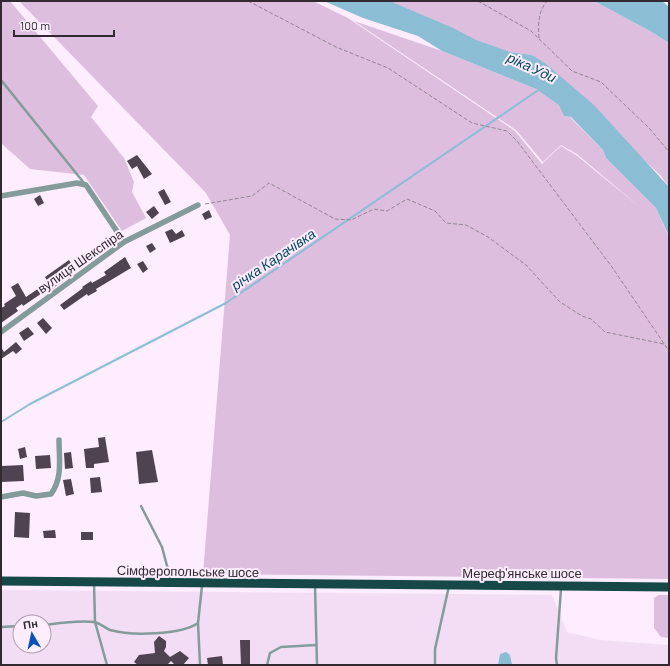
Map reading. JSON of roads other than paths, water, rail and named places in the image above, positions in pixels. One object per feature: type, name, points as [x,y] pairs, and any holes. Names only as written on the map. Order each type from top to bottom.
[{"type":"highway","name":"Сімферопольське шосе","points":[[1,582],[375,586]]},
{"type":"highway","name":"Мереф'янське шосе","points":[[375,586],[669,586]]},
{"type":"street","points":[[1,196],[77,183],[86,185],[124,242]]},
{"type":"street","name":"вулиця Шекспіра","points":[[1,332],[124,242],[198,205]]},
{"type":"street","points":[[1,497],[23,493],[36,496],[51,494],[56,487],[60,474],[59,440]]},
{"type":"lane","points":[[1,80],[86,185]]},
{"type":"lane","points":[[141,506],[162,547],[172,583]]},
{"type":"lane","points":[[94,583],[96,622],[107,665]]},
{"type":"lane","points":[[200,665],[198,623],[202,584]]},
{"type":"lane","points":[[315,585],[317,665]]},
{"type":"lane","points":[[435,665],[435,649],[449,586]]},
{"type":"lane","points":[[557,665],[556,658],[561,586]]},
{"type":"lane","points":[[52,625],[96,622],[110,630],[152,633],[190,629],[198,623]]},
{"type":"lane","points":[[1,627],[12,626]]},
{"type":"lane","points":[[267,665],[270,653],[281,647],[316,645]]},
{"type":"water","name":"ріка Уди","points":[[324,1],[390,1],[453,28],[476,40],[510,52],[532,55],[546,64],[594,105],[669,187],[669,236],[656,208],[606,158],[603,150],[571,117],[564,116],[559,105],[536,89],[442,51],[418,36],[363,18]]},
{"type":"water","points":[[594,1],[662,1],[669,7],[669,43],[650,31]]},
{"type":"water","points":[[506,652],[510,655],[512,665],[498,665],[500,654]]},
{"type":"waterway","name":"річка Карачівка","points":[[1,422],[30,404],[226,303],[540,89]]}]
